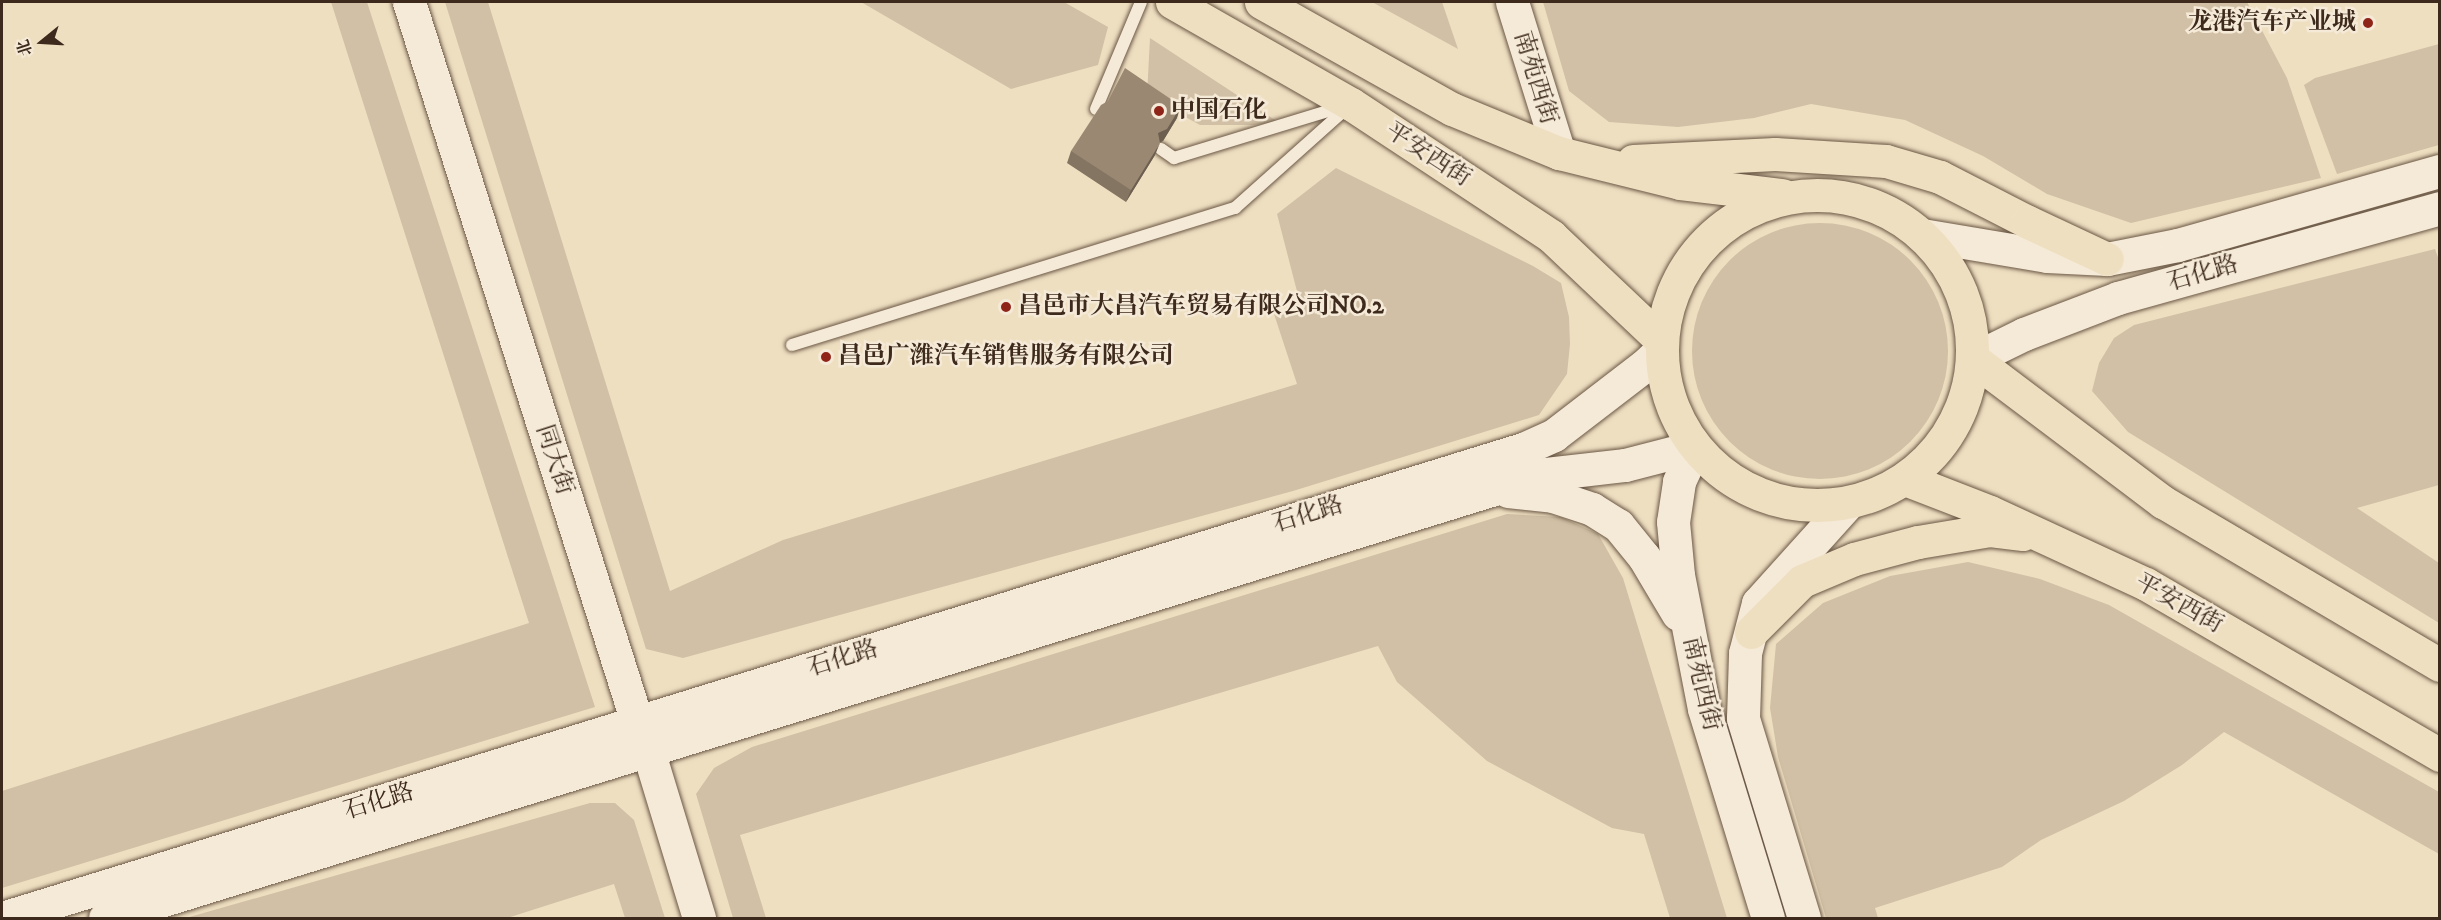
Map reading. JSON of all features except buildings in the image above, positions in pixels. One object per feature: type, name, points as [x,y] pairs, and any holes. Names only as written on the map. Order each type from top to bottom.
[{"type":"main road","name":"同大街","points":[[409,2],[699,918]]},
{"type":"main road","name":"平安西街","points":[[1172,2],[1351,104],[1551,236],[1661,345]]},
{"type":"main road","name":"平安西街","points":[[1261,2],[1452,109],[1559,153],[1680,183],[1789,195]]},
{"type":"main road","name":"南苑西街","points":[[1512,2],[1559,153]]},
{"type":"main road","points":[[1600,163],[1775,154],[1886,161],[1940,177],[2107,259]]},
{"type":"main road","points":[[1922,235],[2047,256],[2107,259],[2178,245],[2439,171]]},
{"type":"main road","points":[[1837,194],[1883,208],[1922,235],[1951,270],[1968,313],[1973,359],[1963,405],[1940,446],[1905,479],[1878,494],[1848,503],[1808,506],[1769,499],[1733,482],[1695,447],[1674,412],[1661,345],[1673,289],[1700,245],[1741,213],[1789,195],[1837,194]]},
{"type":"main road","name":"石化路","points":[[1973,359],[2024,334],[2118,298],[2439,208]]},
{"type":"main road","name":"石化路","points":[[105,918],[642,736],[1523,449],[1554,435],[1644,366],[1661,345]]},
{"type":"main road","points":[[1973,359],[2163,502],[2439,665]]},
{"type":"main road","name":"石化路","points":[[2,918],[642,736],[1546,474],[1625,465],[1695,447]]},
{"type":"main road","name":"南苑西街","points":[[1695,447],[1679,482],[1673,522],[1678,575],[1704,709],[1768,918]]},
{"type":"main road","name":"平安西街","points":[[1905,479],[2044,536],[2146,584],[2439,755]]},
{"type":"main road","points":[[1491,490],[1552,496],[1592,509],[1618,525],[1644,557],[1689,633]]},
{"type":"main road","name":"南苑西街","points":[[1804,918],[1743,718],[1745,653],[1758,603],[1848,503]]},
{"type":"main road","points":[[1750,632],[1802,581],[1854,559],[1918,542],[1990,530],[2044,536]]},
{"type":"lane","points":[[1096,108],[1141,2]]},
{"type":"lane","points":[[1161,149],[1174,158],[1351,104]]},
{"type":"lane","points":[[792,345],[1236,208],[1351,104]]},
{"type":"shaded area","points":[[331,2],[367,2],[595,707],[2,888],[2,791],[529,623]]},
{"type":"shaded area","points":[[445,2],[488,2],[670,591],[783,540],[1297,384],[1274,314],[1300,303],[1277,214],[1336,168],[1533,266],[1561,283],[1569,317],[1570,344],[1567,374],[1539,415],[1293,491],[683,658],[646,649]]},
{"type":"shaded area","points":[[861,2],[1064,2],[1108,27],[1098,65],[1011,89]]},
{"type":"shaded area","points":[[1372,2],[1442,2],[1458,49]]},
{"type":"shaded area","points":[[1543,2],[2247,2],[2287,78],[2321,178],[2131,223],[2047,194],[1983,156],[1905,120],[1811,104],[1754,118],[1678,127],[1609,122],[1569,91]]},
{"type":"shaded area","points":[[1150,38],[1278,122],[1253,125],[1200,125],[1147,96]]},
{"type":"shaded area","points":[[2439,44],[2439,145],[2337,174],[2304,85],[2315,78]]},
{"type":"shaded area","points":[[1820,223],[1857,229],[1880,238],[1901,252],[1919,270],[1938,302],[1945,326],[1948,351],[1942,388],[1933,411],[1919,432],[1901,450],[1869,469],[1845,476],[1820,479],[1783,473],[1760,464],[1739,450],[1721,432],[1702,400],[1695,376],[1692,351],[1698,314],[1707,291],[1721,270],[1739,252],[1771,233],[1795,226]]},
{"type":"shaded area","points":[[2435,249],[2440,263],[2439,485],[2357,508],[2439,563],[2439,623],[2128,432],[2092,391],[2099,363],[2114,338],[2134,325]]},
{"type":"shaded area","points":[[1507,514],[1561,517],[1598,534],[1623,578],[1727,918],[1670,918],[1644,834],[1612,828],[1487,761],[1397,682],[1378,646],[740,835],[766,918],[733,918],[696,794],[714,768],[752,747]]},
{"type":"shaded area","points":[[1968,562],[2040,579],[2109,605],[2439,792],[2439,854],[2224,732],[2182,765],[2124,801],[2041,840],[2002,867],[1875,908],[1878,918],[1826,918],[1778,757],[1770,708],[1776,644],[1823,603],[1890,576]]},
{"type":"shaded area","points":[[590,803],[615,803],[634,820],[665,918],[625,918],[614,884],[507,918],[186,918]]},
{"type":"place","name":"龙港汽车产业城","points":[[2368,23]]},
{"type":"place","name":"中国石化","points":[[1159,111]]},
{"type":"place","name":"昌邑市大昌汽车贸易有限公司NO.2","points":[[1006,307]]},
{"type":"place","name":"昌邑广潍汽车销售服务有限公司","points":[[826,357]]}]
